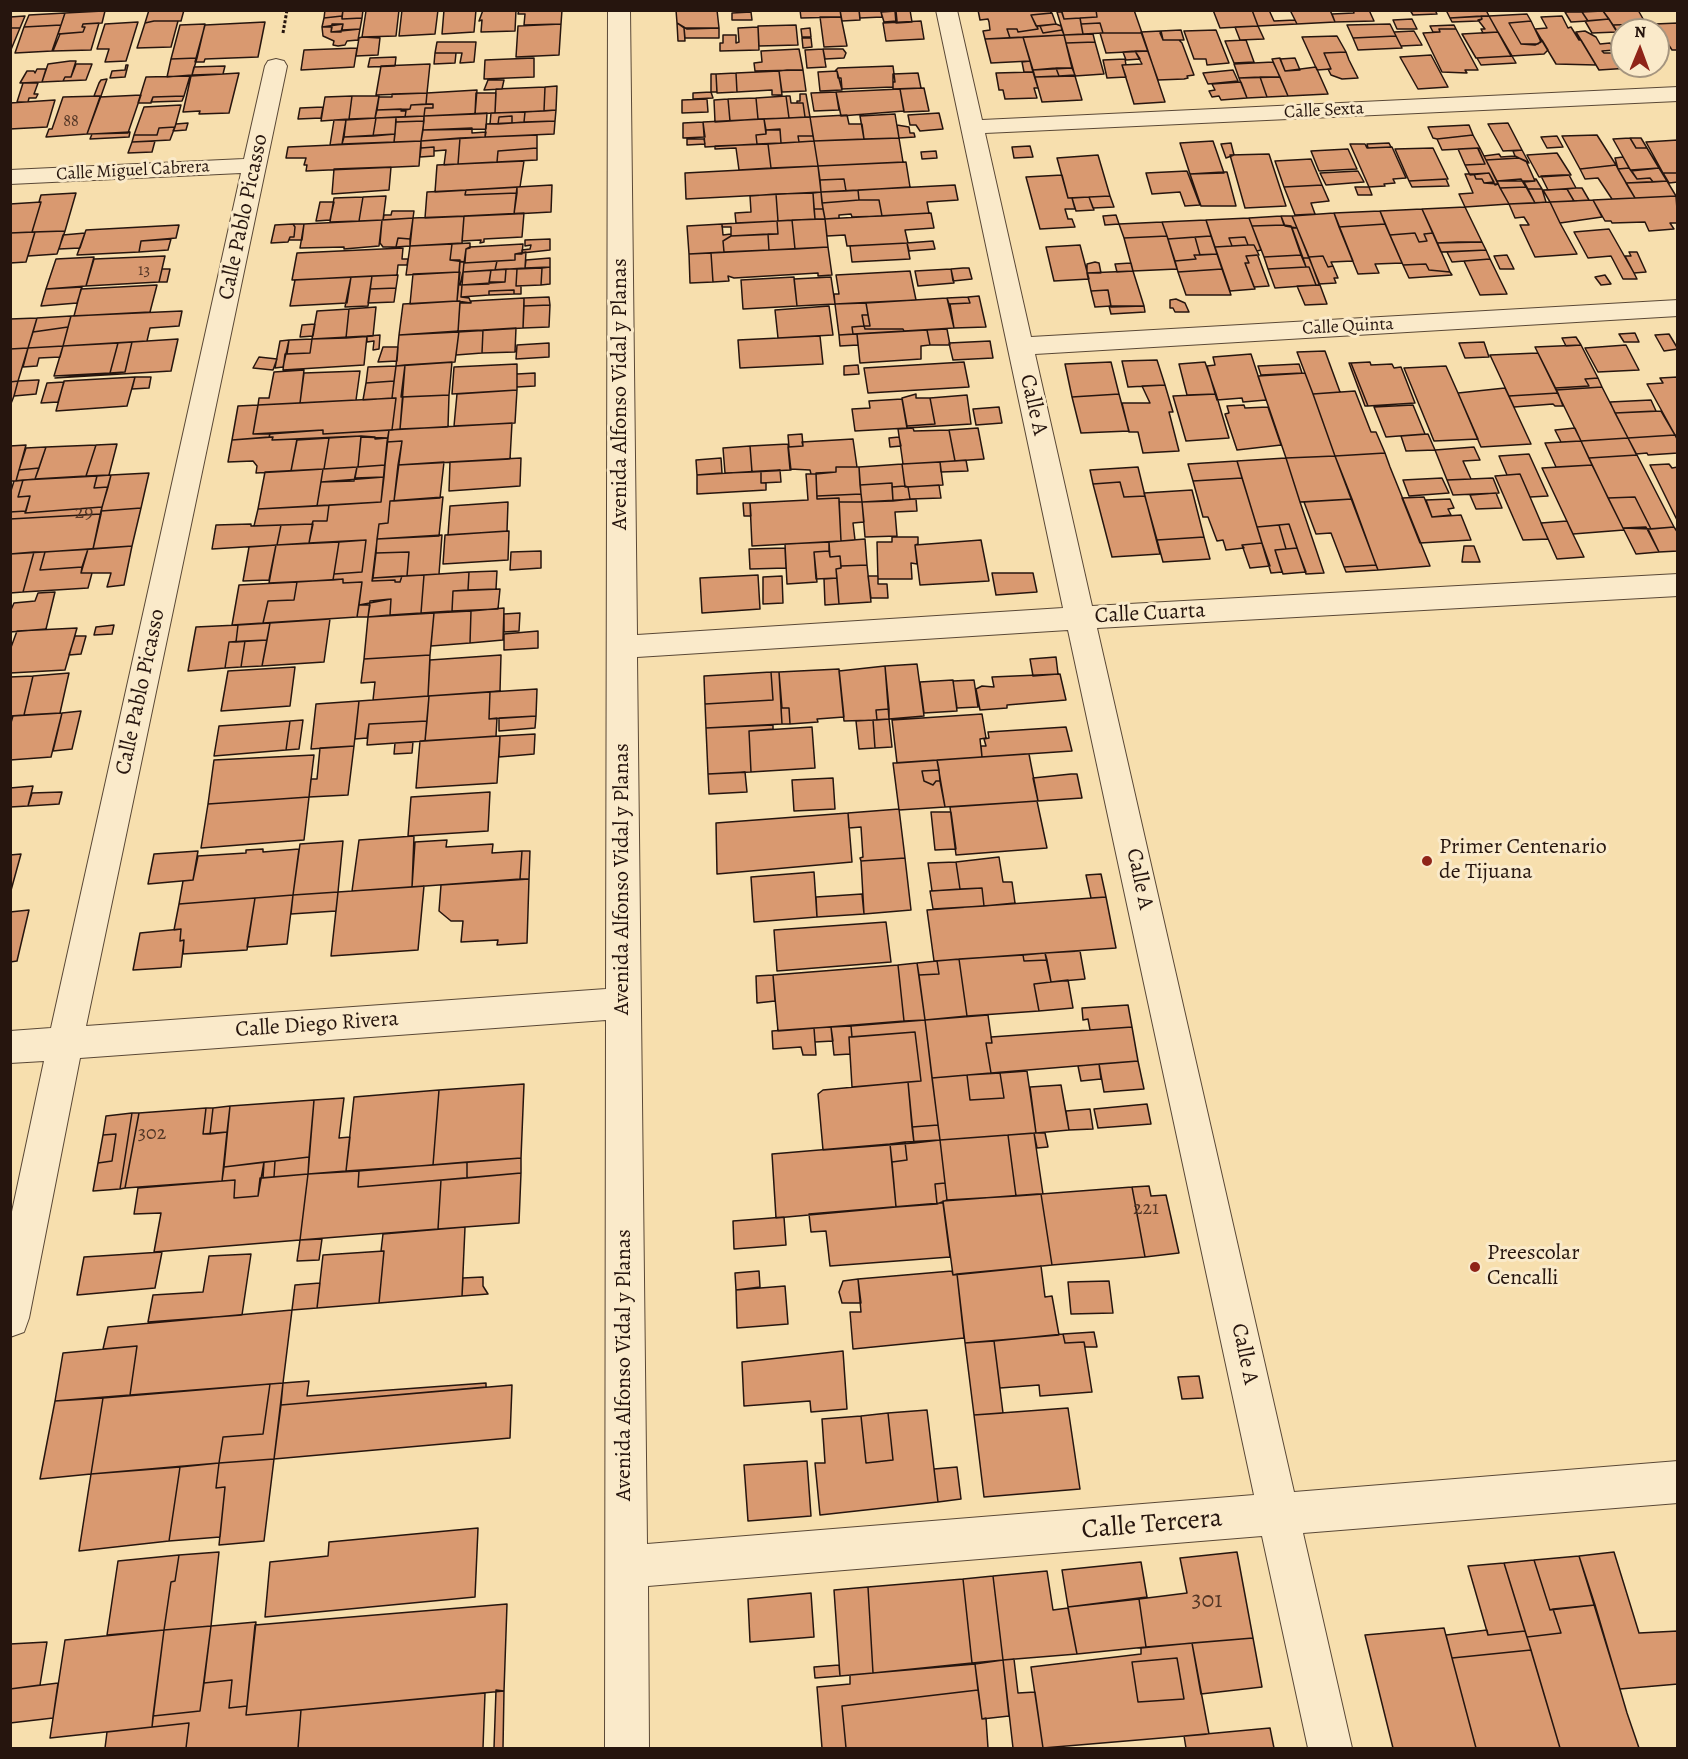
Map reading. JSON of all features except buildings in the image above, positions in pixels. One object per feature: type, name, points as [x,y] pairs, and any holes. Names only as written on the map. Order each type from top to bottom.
[{"type":"street","name":"Avenida Alfonso Vidal y Planas","points":[[620,10],[627,1749]]},
{"type":"street","name":"Calle A","points":[[946,10],[1280,1514],[1330,1749]]},
{"type":"street","name":"Calle Pablo Picasso","points":[[10,1318],[65,1043],[276,66]]},
{"type":"street","name":"Calle Sexta","points":[[971,127],[1677,94]]},
{"type":"street","name":"Calle Miguel Cabrera","points":[[10,177],[255,165]]},
{"type":"street","name":"Calle Quinta","points":[[1019,346],[1677,308]]},
{"type":"street","name":"Calle Cuarta","points":[[622,647],[1082,618],[1677,585]]},
{"type":"street","name":"Calle Diego Rivera","points":[[10,1047],[624,1003]]},
{"type":"street","name":"Calle Tercera","points":[[626,1568],[1677,1482]]},
{"type":"place","name":"Primer Centenario de Tijuana","points":[[1427,861]]},
{"type":"place","name":"Preescolar Cencalli","points":[[1475,1267]]}]
